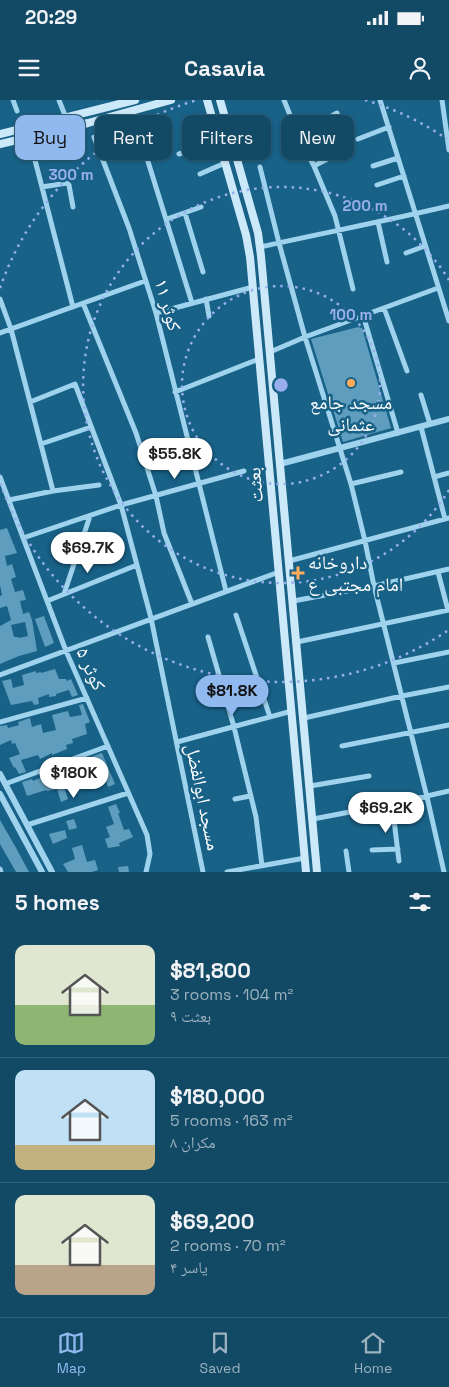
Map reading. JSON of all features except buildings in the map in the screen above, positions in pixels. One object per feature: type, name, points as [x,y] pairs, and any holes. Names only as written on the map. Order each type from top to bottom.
[{"type":"main road","points":[[78,115],[135,100]]},
{"type":"main road","points":[[85,122],[172,100]]},
{"type":"main road","name":"بعثت","points":[[207,100],[211,115]]},
{"type":"main road","name":"بعثت","points":[[220,100],[258,233],[260,247],[317,872]]},
{"type":"main road","points":[[0,134],[15,130]]},
{"type":"main road","points":[[0,144],[15,140]]},
{"type":"main road","name":"بعثت","points":[[224,160],[246,235],[253,287],[306,872]]},
{"type":"main road","points":[[257,329],[268,329]]},
{"type":"main road","points":[[300,806],[312,804]]},
{"type":"street","points":[[13,100],[17,111]]},
{"type":"street","points":[[59,100],[65,115]]},
{"type":"street","points":[[284,100],[290,115]]},
{"type":"street","points":[[380,100],[449,321]]},
{"type":"street","points":[[442,100],[449,150]]},
{"type":"street","points":[[132,110],[192,303]]},
{"type":"street","points":[[333,115],[337,113]]},
{"type":"street","points":[[358,139],[388,127]]},
{"type":"street","name":"کوثر ۱۱","points":[[94,137],[129,228],[156,314],[226,592]]},
{"type":"street","points":[[373,166],[398,158]]},
{"type":"street","points":[[35,160],[73,307]]},
{"type":"street","points":[[311,160],[335,216],[353,289]]},
{"type":"street","points":[[314,166],[325,160]]},
{"type":"street","points":[[200,174],[225,163]]},
{"type":"street","points":[[260,167],[305,337],[351,484],[444,872]]},
{"type":"street","points":[[377,185],[404,176]]},
{"type":"street","points":[[42,187],[67,183],[73,207]]},
{"type":"street","points":[[260,247],[449,206]]},
{"type":"street","points":[[167,219],[201,207]]},
{"type":"street","points":[[185,213],[203,272]]},
{"type":"street","points":[[378,222],[387,262]]},
{"type":"street","points":[[406,253],[425,246]]},
{"type":"street","points":[[0,333],[146,281]]},
{"type":"street","points":[[156,314],[253,287]]},
{"type":"street","points":[[270,352],[305,337],[438,288]]},
{"type":"street","points":[[0,299],[11,329],[53,491]]},
{"type":"street","points":[[206,299],[208,316]]},
{"type":"street","points":[[83,303],[136,433],[156,496],[164,534],[192,604]]},
{"type":"street","points":[[384,308],[406,371]]},
{"type":"street","points":[[363,315],[398,433]]},
{"type":"street","points":[[175,392],[259,359]]},
{"type":"street","name":"مسجد ابوالفضل","points":[[30,402],[75,384],[121,505],[151,618],[203,872]]},
{"type":"street","points":[[421,395],[430,424]]},
{"type":"street","points":[[280,464],[449,419]]},
{"type":"street","points":[[40,444],[91,427]]},
{"type":"street","points":[[289,561],[447,518],[421,427]]},
{"type":"street","points":[[23,538],[121,505],[244,471]]},
{"type":"street","points":[[351,484],[401,472]]},
{"type":"street","points":[[434,476],[449,473]]},
{"type":"street","name":"کوثر ۵","points":[[0,477],[66,651],[147,835],[150,854],[146,872]]},
{"type":"street","points":[[9,500],[53,491],[99,485]]},
{"type":"street","points":[[64,594],[90,516]]},
{"type":"street","points":[[47,601],[137,565]]},
{"type":"street","points":[[293,600],[374,586],[449,569]]},
{"type":"street","points":[[0,675],[279,572]]},
{"type":"street","points":[[297,642],[448,610],[438,572]]},
{"type":"street","points":[[236,615],[270,717]]},
{"type":"street","points":[[208,637],[234,727],[256,817],[262,866]]},
{"type":"street","points":[[394,663],[449,652]]},
{"type":"street","points":[[304,718],[449,687]]},
{"type":"street","points":[[0,722],[87,698]]},
{"type":"street","points":[[177,742],[292,711]]},
{"type":"street","points":[[342,746],[449,725]]},
{"type":"street","points":[[5,784],[108,746]]},
{"type":"street","points":[[0,774],[52,872]]},
{"type":"street","points":[[310,786],[370,776]]},
{"type":"street","points":[[313,820],[449,791]]},
{"type":"street","points":[[27,825],[128,793]]},
{"type":"street","points":[[0,794],[42,872]]},
{"type":"street","points":[[235,799],[250,796]]},
{"type":"street","points":[[392,804],[399,861]]},
{"type":"street","points":[[12,817],[20,813]]},
{"type":"street","points":[[372,850],[398,849]]},
{"type":"street","points":[[346,851],[349,872]]},
{"type":"street","points":[[227,872],[305,858]]},
{"type":"place","name":"مسجد جامع عثمانی","points":[[351,383]]},
{"type":"place","name":"داروخانه امام مجتبی ع","points":[[298,573]]}]
